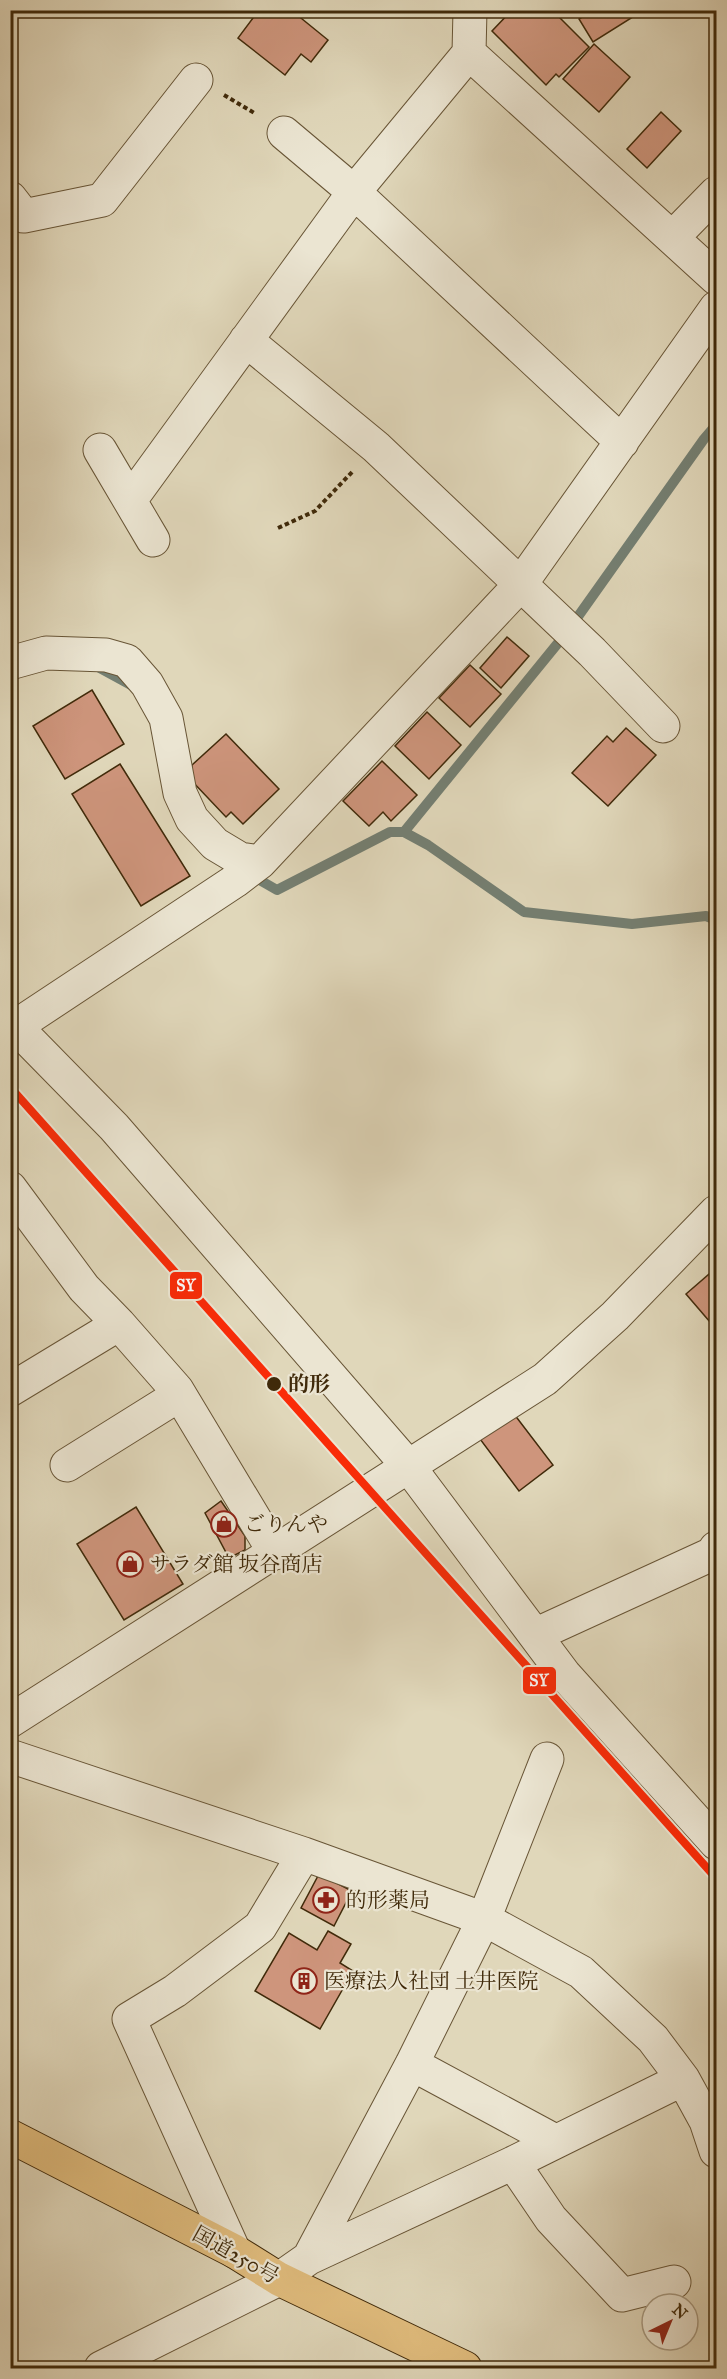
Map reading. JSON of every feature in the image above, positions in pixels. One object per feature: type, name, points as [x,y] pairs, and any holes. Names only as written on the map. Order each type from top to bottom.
[{"type":"highway","name":"国道250号","points":[[10,2136],[234,2251],[279,2279],[465,2368]]},
{"type":"street","points":[[131,500],[354,192],[469,53],[470,10]]},
{"type":"street","points":[[469,53],[717,278]]},
{"type":"street","points":[[15,217],[102,200],[196,80]]},
{"type":"street","points":[[284,133],[354,192],[622,442]]},
{"type":"street","points":[[673,237],[717,193]]},
{"type":"street","points":[[717,308],[520,585],[260,862],[235,881],[13,1023],[114,1127],[409,1467],[564,1674],[717,1843]]},
{"type":"street","points":[[246,340],[376,447],[591,652],[663,726]]},
{"type":"street","points":[[100,450],[153,540]]},
{"type":"street","points":[[10,663],[46,653],[106,655],[127,661],[147,684],[166,718],[180,794],[192,819],[215,844],[240,859],[260,862]]},
{"type":"street","points":[[10,1188],[84,1288],[119,1324],[179,1395],[276,1552]]},
{"type":"street","points":[[10,1721],[544,1379],[615,1316],[717,1212]]},
{"type":"street","points":[[10,1390],[119,1324]]},
{"type":"street","points":[[66,1465],[179,1395]]},
{"type":"street","points":[[536,1635],[711,1554],[717,1548]]},
{"type":"street","points":[[10,1756],[304,1854],[484,1919],[581,1972],[653,2039],[683,2079],[713,2127]]},
{"type":"street","points":[[309,2258],[412,2064],[484,1919],[547,1759]]},
{"type":"street","points":[[234,2251],[129,2019],[175,1991],[260,1927],[304,1854]]},
{"type":"street","points":[[412,2064],[555,2141]]},
{"type":"street","points":[[110,2367],[279,2279],[309,2258],[513,2163],[683,2079]]},
{"type":"street","points":[[513,2163],[551,2219],[622,2295],[674,2282]]},
{"type":"path","points":[[196,80],[243,105],[284,133]]},
{"type":"path","points":[[278,528],[315,511],[376,447]]},
{"type":"building","points":[[259,10],[291,10],[328,40],[311,62],[301,54],[285,75],[238,38]]},
{"type":"building","points":[[512,10],[540,10],[544,14],[547,10],[552,10],[589,47],[559,77],[556,74],[546,85],[492,31]]},
{"type":"building","points":[[593,10],[644,10],[593,42],[579,19]]},
{"type":"building","points":[[594,44],[630,77],[599,112],[563,79]]},
{"type":"building","points":[[661,112],[681,131],[647,168],[627,149]]},
{"type":"building","points":[[507,637],[529,656],[501,688],[480,668]]},
{"type":"building","points":[[470,665],[501,694],[470,727],[439,698]]},
{"type":"building","points":[[92,690],[124,744],[65,779],[33,726]]},
{"type":"building","points":[[427,712],[461,745],[429,779],[395,746]]},
{"type":"building","points":[[626,728],[656,755],[608,806],[572,773],[607,736],[613,742]]},
{"type":"building","points":[[226,734],[279,789],[243,824],[231,812],[226,817],[190,779],[192,765]]},
{"type":"building","points":[[382,761],[417,795],[391,821],[383,812],[369,826],[343,801]]},
{"type":"building","points":[[120,764],[190,876],[141,906],[72,794]]},
{"type":"building","points":[[716,1268],[716,1329],[686,1294]]},
{"type":"building","points":[[514,1414],[553,1465],[519,1491],[480,1439]]},
{"type":"building","name":"ごりんや","points":[[221,1501],[245,1536],[245,1550],[229,1558],[205,1513]]},
{"type":"building","name":"サラダ館 坂谷商店","points":[[136,1507],[183,1584],[124,1620],[77,1544]]},
{"type":"building","name":"的形薬局","points":[[319,1874],[352,1891],[334,1926],[301,1908]]},
{"type":"building","name":"医療法人社団 土井医院","points":[[328,1931],[351,1944],[340,1963],[353,1971],[320,2029],[255,1991],[289,1933],[317,1950]]},
{"type":"waterway","points":[[404,832],[567,632],[716,425]]},
{"type":"waterway","points":[[100,668],[133,686]]},
{"type":"waterway","points":[[251,875],[277,890],[390,832],[404,832],[428,845],[524,912],[632,924],[706,916],[716,920]]},
{"type":"transit line","name":"SY","points":[[10,1087],[716,1878]]},
{"type":"place","name":"的形","points":[[274,1384]]},
{"type":"place","name":"ごりんや","points":[[224,1524]]},
{"type":"place","name":"サラダ館 坂谷商店","points":[[130,1564]]},
{"type":"place","name":"的形薬局","points":[[326,1900]]},
{"type":"place","name":"医療法人社団 土井医院","points":[[304,1981]]}]
